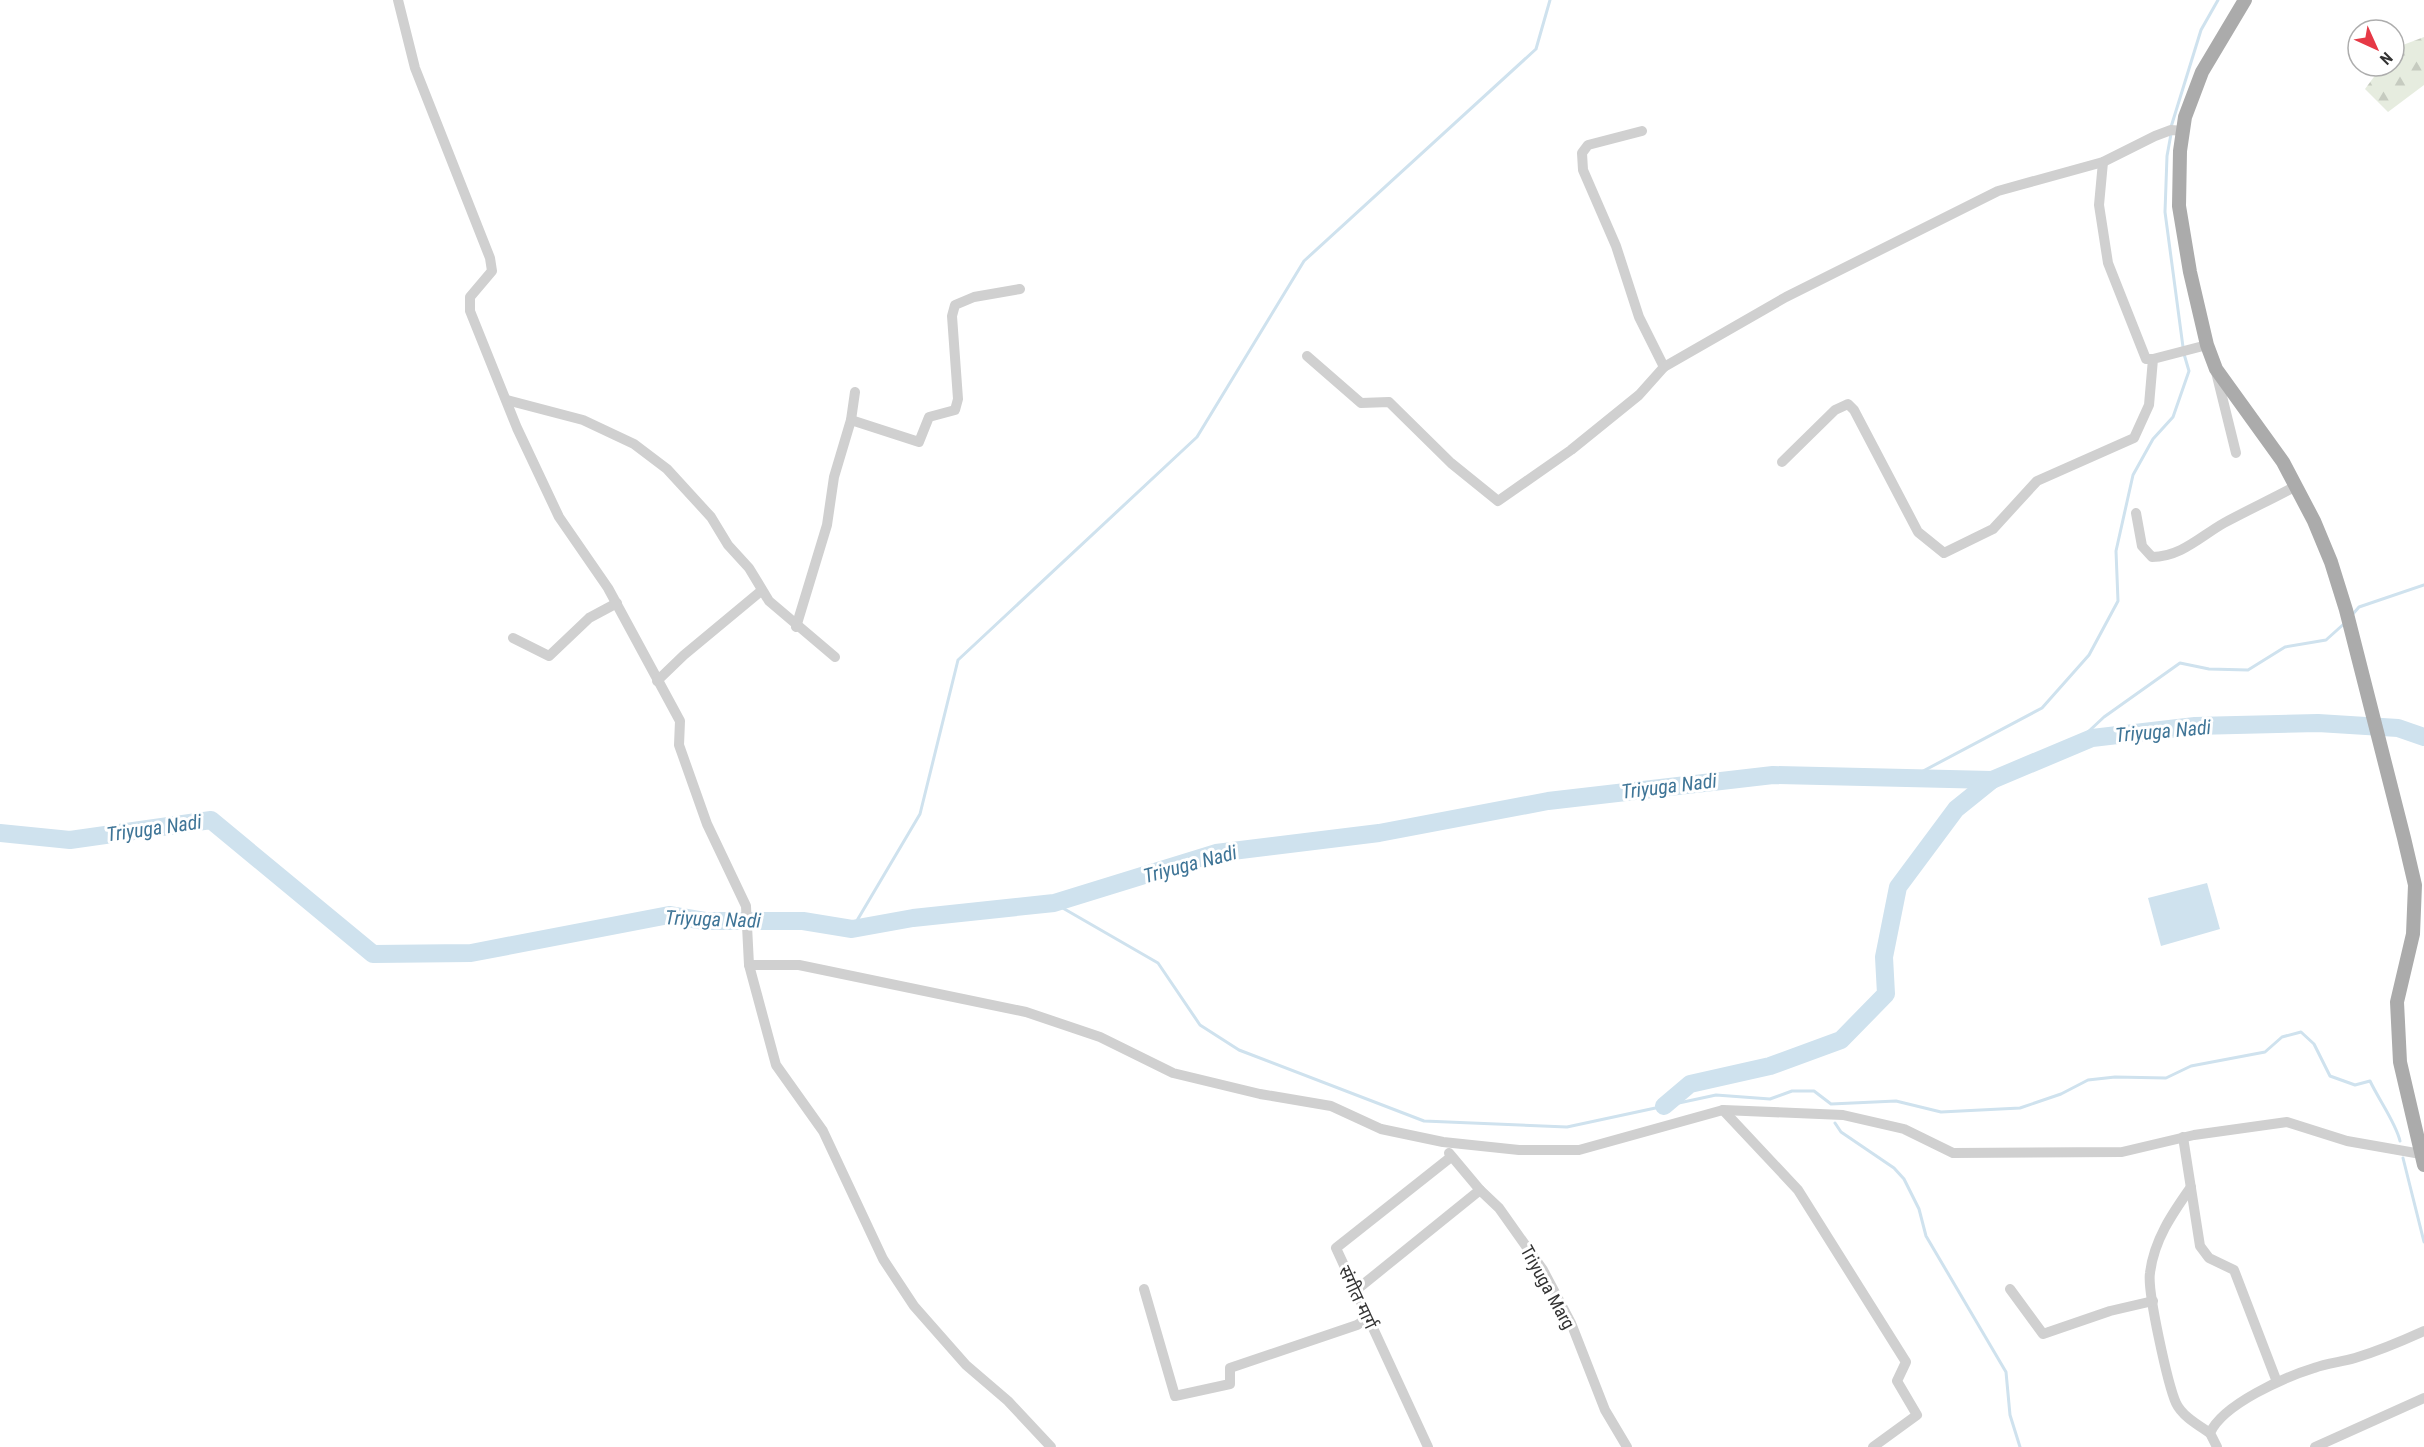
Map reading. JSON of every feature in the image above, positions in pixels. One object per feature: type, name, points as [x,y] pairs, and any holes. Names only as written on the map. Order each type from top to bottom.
[{"type":"main road","points":[[2245,0],[2202,72],[2183,130],[2180,151],[2180,206],[2190,272],[2207,345],[2216,369],[2283,462],[2296,486],[2314,521],[2346,610],[2415,885],[2413,934],[2397,1002],[2400,1062],[2423,1160]]},
{"type":"street","points":[[398,0],[415,68],[490,258],[492,271],[470,297],[470,311],[559,518],[617,603],[680,721],[679,745],[707,824],[746,906],[748,965],[776,1065],[824,1131],[883,1258],[921,1315],[966,1365],[1008,1401],[1051,1447]]},
{"type":"street","points":[[1307,356],[1362,403],[1389,402],[1451,463],[1498,501],[1571,450],[1639,396],[1664,367],[1786,297],[1998,191],[2103,162],[2155,136],[2171,130],[2183,130]]},
{"type":"street","points":[[1642,131],[1588,145],[1582,153],[1583,170],[1616,246],[1639,317],[1664,367]]},
{"type":"street","points":[[2103,162],[2100,205],[2108,263],[2146,359],[2207,345]]},
{"type":"street","points":[[850,420],[919,442],[929,417],[955,410],[958,399],[952,316],[955,305],[974,297],[1020,288]]},
{"type":"street","points":[[1782,462],[1835,410],[1848,404],[1854,410],[1918,532],[1944,553],[1993,529],[2037,481],[2134,438],[2149,405],[2153,359]]},
{"type":"street","points":[[2216,369],[2236,453]]},
{"type":"street","points":[[796,627],[827,525],[834,477],[850,420],[855,392]]},
{"type":"street","points":[[507,400],[583,420],[634,444],[667,469],[711,517],[728,545],[749,568],[761,591],[781,615],[811,635],[835,657]]},
{"type":"street","points":[[2136,513],[2142,546],[2152,558],[2161,557],[2186,548],[2220,525],[2296,486]]},
{"type":"street","points":[[657,681],[720,623],[761,591]]},
{"type":"street","points":[[513,638],[549,656],[589,618],[617,603]]},
{"type":"street","points":[[748,965],[799,965],[1026,1012],[1100,1037],[1173,1073],[1260,1094],[1331,1106],[1382,1129],[1443,1142],[1519,1150],[1579,1150],[1722,1110],[1843,1115],[1904,1129],[1953,1153],[2122,1152],[2183,1137],[2287,1122],[2347,1141],[2423,1160]]},
{"type":"street","points":[[1722,1110],[1798,1190],[1906,1362],[1897,1381],[1917,1415],[1874,1447]]},
{"type":"street","points":[[2183,1137],[2200,1246],[2209,1258],[2234,1270],[2277,1382]]},
{"type":"street","name":"Triyuga Marg","points":[[1443,1142],[1451,1158],[1499,1208],[1543,1270],[1571,1323],[1605,1410],[1627,1447]]},
{"type":"street","name":"संगीत मार्ग","points":[[1428,1447],[1335,1248],[1451,1158]]},
{"type":"street","points":[[2190,1187],[2157,1243],[2149,1275],[2160,1342],[2176,1402],[2196,1424],[2210,1433],[2217,1447]]},
{"type":"street","points":[[1355,1291],[1480,1190]]},
{"type":"street","points":[[2010,1288],[2043,1334],[2110,1311],[2153,1301]]},
{"type":"street","points":[[1144,1289],[1175,1396],[1230,1384],[1230,1368],[1358,1325],[1368,1318]]},
{"type":"street","points":[[2210,1433],[2214,1425],[2227,1413],[2277,1382],[2315,1367],[2355,1358],[2424,1331]]},
{"type":"street","points":[[2315,1447],[2424,1398]]},
{"type":"green space","points":[[2424,37],[2424,85],[2388,112],[2365,89],[2373,78],[2406,78],[2406,44]]},
{"type":"water","points":[[2207,883],[2220,929],[2161,946],[2148,898]]},
{"type":"waterway","points":[[852,929],[920,814],[958,660],[1197,437],[1304,261],[1536,49],[1550,0]]},
{"type":"waterway","points":[[2171,127],[2201,30],[2218,0]]},
{"type":"waterway","points":[[2171,134],[2167,156],[2165,212],[2183,347]]},
{"type":"waterway","points":[[1910,778],[2042,708],[2089,655],[2118,601],[2116,551],[2133,475],[2153,439],[2173,417],[2189,371],[2184,354]]},
{"type":"waterway","points":[[2352,615],[2359,607],[2424,585]]},
{"type":"waterway","points":[[2074,745],[2104,717],[2180,663],[2209,669],[2248,670],[2285,647],[2326,640],[2346,622]]},
{"type":"waterway","name":"Triyuga Nadi","points":[[0,833],[70,840],[211,820],[373,954],[471,953],[669,915],[705,921],[803,921],[852,929],[913,918],[1054,903],[1216,853],[1379,833],[1548,801],[1773,775],[1992,780],[2092,738],[2195,726],[2318,723],[2398,728],[2424,737]]},
{"type":"waterway","points":[[1664,1106],[1690,1084],[1770,1066],[1841,1040],[1886,994],[1884,957],[1898,887],[1956,809],[1992,780]]},
{"type":"waterway","points":[[1054,903],[1158,963],[1200,1025],[1239,1050],[1424,1121],[1567,1127],[1716,1095],[1770,1099],[1792,1091],[1814,1091],[1831,1104],[1896,1101],[1941,1112],[2020,1108],[2061,1094],[2088,1080],[2115,1077],[2166,1078],[2191,1066],[2265,1052],[2282,1037],[2301,1032],[2314,1044],[2330,1076],[2355,1085],[2370,1081],[2400,1141]]},
{"type":"waterway","points":[[1835,1123],[1841,1132],[1894,1168],[1904,1179],[1919,1209],[1926,1236],[2006,1372],[2010,1415],[2020,1447]]},
{"type":"waterway","points":[[2403,1158],[2424,1242]]}]
